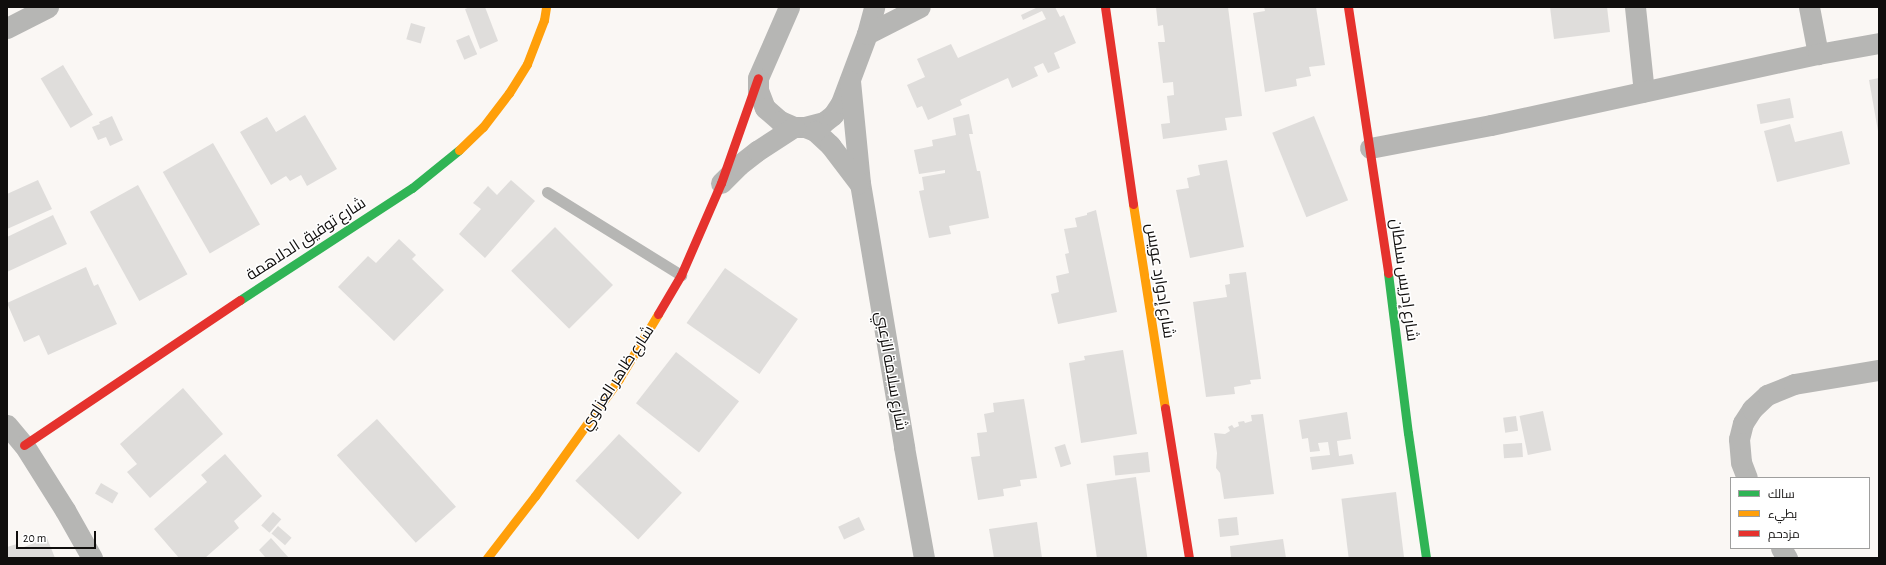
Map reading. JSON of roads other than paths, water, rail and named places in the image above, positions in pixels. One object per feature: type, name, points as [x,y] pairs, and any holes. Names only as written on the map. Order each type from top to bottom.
[{"type":"street","points":[[7,28],[48,7]]},
{"type":"street","name":"شارع توفيق الدلاهمة","points":[[24,445],[261,286],[412,188],[456,154],[487,121],[509,93],[528,64],[544,20],[546,7]]},
{"type":"street","points":[[758,78],[789,7]]},
{"type":"street","name":"شارع ظاهر العزاوي","points":[[721,183],[739,165],[757,151],[799,127],[824,122],[833,115],[841,103],[850,81],[867,34],[874,7]]},
{"type":"street","points":[[867,34],[920,7]]},
{"type":"street","name":"شارع إدوارد عويس","points":[[1106,7],[1144,280],[1189,558]]},
{"type":"street","name":"شارع إدريس سلطان","points":[[1348,7],[1370,148],[1426,558]]},
{"type":"street","points":[[1635,7],[1644,92]]},
{"type":"street","points":[[1809,7],[1818,54]]},
{"type":"street","points":[[1370,148],[1491,125],[1818,54],[1879,43]]},
{"type":"street","name":"شارع سلامة الزعبي","points":[[758,78],[758,90],[765,108],[780,121],[816,131],[830,145],[860,183]]},
{"type":"street","name":"شارع ظاهر العزاوي","points":[[487,558],[535,496],[619,379],[681,275],[721,183],[758,78]]},
{"type":"street","name":"شارع سلامة الزعبي","points":[[850,81],[860,183],[924,558]]},
{"type":"street","points":[[1746,477],[1741,462],[1739,439],[1743,423],[1752,409],[1767,395],[1794,384],[1879,370]]},
{"type":"street","points":[[7,425],[24,445],[65,510],[92,558]]},
{"type":"street","points":[[1782,549],[1787,558]]},
{"type":"lane","points":[[547,192],[681,275]]}]
